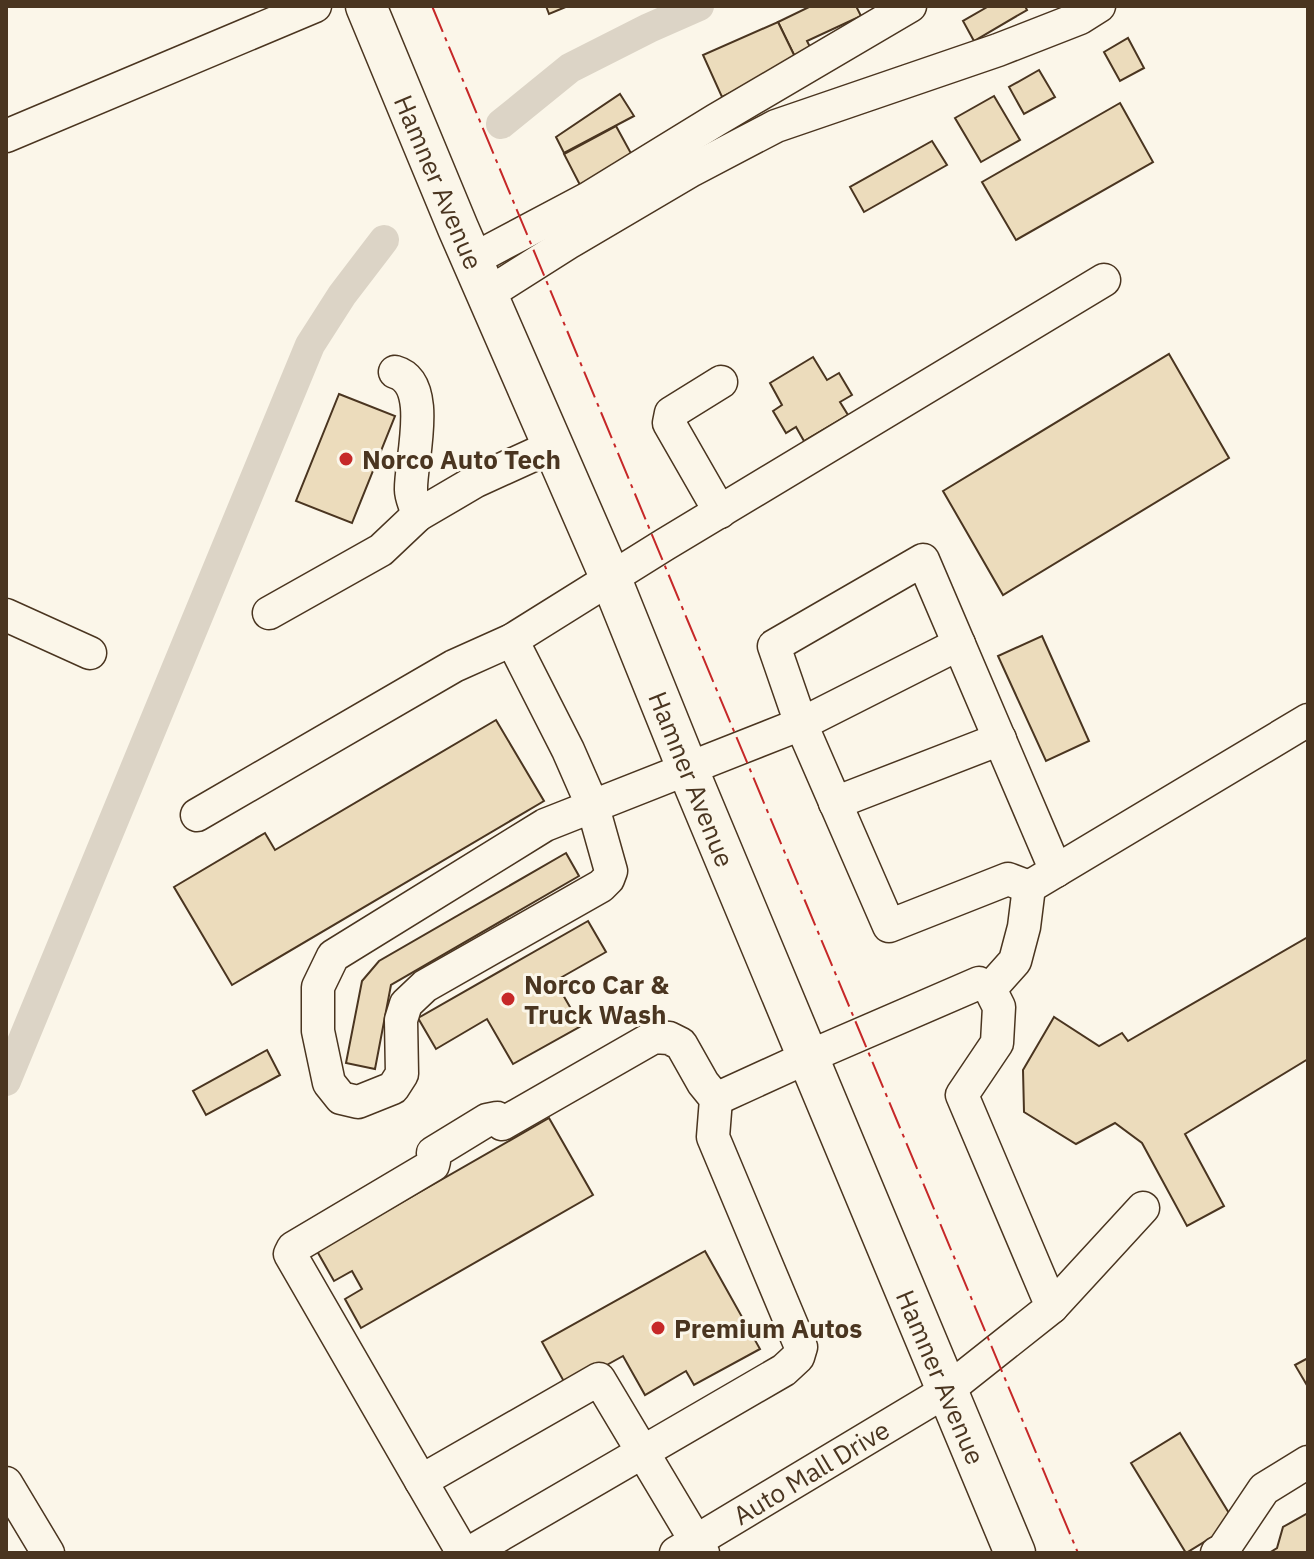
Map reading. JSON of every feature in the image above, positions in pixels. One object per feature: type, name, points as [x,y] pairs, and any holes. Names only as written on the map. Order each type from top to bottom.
[{"type":"main road","name":"Hamner Avenue","points":[[366,6],[472,261],[611,579],[1015,1553]]},
{"type":"street","points":[[6,136],[315,6]]},
{"type":"street","points":[[472,261],[589,198],[910,6]]},
{"type":"street","points":[[472,261],[568,243],[692,170],[776,126],[998,50],[1080,18],[1099,6]]},
{"type":"street","points":[[197,815],[454,666],[512,640],[1104,280]]},
{"type":"street","points":[[395,372],[401,374],[413,389],[418,424],[411,492],[418,515]]},
{"type":"street","points":[[720,512],[669,423],[671,413],[721,382]]},
{"type":"street","points":[[269,613],[381,550],[418,515],[476,481],[553,446]]},
{"type":"street","points":[[990,989],[1015,961],[1024,927],[1043,879],[1000,739],[923,560],[774,646],[801,724],[889,926],[1008,879],[1043,879],[1308,720]]},
{"type":"street","points":[[6,615],[90,653]]},
{"type":"street","points":[[512,640],[593,807],[611,871],[601,886],[425,986],[406,1004],[401,1020],[402,1074],[393,1088],[358,1102],[341,1098],[329,1083],[318,1031],[318,987],[333,956],[545,825],[593,807],[688,770],[801,724],[959,644]]},
{"type":"street","points":[[835,803],[1000,739]]},
{"type":"street","points":[[716,1099],[979,983],[990,989],[999,1007],[997,1043],[962,1095],[1052,1307]]},
{"type":"street","points":[[654,1037],[669,1038],[681,1044],[716,1099],[713,1137],[801,1347],[798,1357],[784,1370],[466,1553],[294,1263],[290,1254],[293,1248],[433,1165],[433,1153],[487,1120],[497,1118],[502,1124],[654,1037]]},
{"type":"street","name":"Auto Mall Drive","points":[[691,1549],[946,1391],[1052,1307],[1143,1208]]},
{"type":"street","points":[[421,1481],[599,1379],[642,1452],[691,1549]]},
{"type":"street","points":[[1217,1553],[1223,1550],[1264,1489],[1308,1462]]},
{"type":"street","points":[[6,1483],[48,1553]]},
{"type":"building","points":[[546,6],[568,6],[549,14]]},
{"type":"building","points":[[811,6],[856,6],[861,16],[807,41],[813,53],[797,61],[778,22]]},
{"type":"building","points":[[989,6],[1025,6],[1027,10],[974,41],[963,21]]},
{"type":"building","points":[[778,22],[797,61],[722,97],[703,55]]},
{"type":"building","points":[[1128,38],[1144,68],[1120,81],[1104,52]]},
{"type":"building","points":[[1039,70],[1055,97],[1024,114],[1009,87]]},
{"type":"building","points":[[620,94],[634,116],[564,153],[556,137]]},
{"type":"building","points":[[994,96],[1020,140],[981,162],[955,118]]},
{"type":"building","points":[[1120,103],[1153,162],[1016,240],[982,182]]},
{"type":"building","points":[[616,126],[633,157],[580,185],[564,154]]},
{"type":"building","points":[[932,141],[947,165],[864,212],[850,187]]},
{"type":"building","points":[[1169,354],[1229,458],[1003,595],[943,491]]},
{"type":"building","points":[[813,357],[827,380],[839,373],[852,395],[840,402],[848,415],[804,441],[796,427],[786,433],[773,411],[782,405],[770,383]]},
{"type":"building","name":"Norco Auto Tech","points":[[339,394],[395,416],[352,523],[296,501]]},
{"type":"building","points":[[1042,636],[1089,741],[1046,761],[998,656]]},
{"type":"building","points":[[496,720],[544,801],[232,985],[174,887],[265,833],[275,850]]},
{"type":"building","name":"Norco Car & Truck Wash","points":[[566,853],[579,876],[391,985],[375,1069],[346,1063],[362,981],[379,961]]},
{"type":"building","name":"Norco Car & Truck Wash","points":[[588,921],[606,952],[555,981],[581,1026],[513,1064],[487,1019],[436,1049],[418,1018]]},
{"type":"building","points":[[1308,937],[1308,1059],[1185,1134],[1224,1206],[1187,1226],[1142,1143],[1115,1123],[1076,1144],[1024,1112],[1023,1070],[1054,1017],[1099,1046],[1122,1033],[1128,1041]]},
{"type":"building","points":[[267,1050],[280,1075],[206,1115],[193,1091]]},
{"type":"building","points":[[549,1118],[593,1195],[361,1328],[345,1299],[362,1289],[352,1271],[334,1281],[317,1251]]},
{"type":"building","name":"Premium Autos","points":[[705,1251],[760,1349],[694,1385],[686,1371],[645,1395],[623,1356],[567,1387],[542,1342]]},
{"type":"building","points":[[1308,1358],[1308,1387],[1295,1365]]},
{"type":"building","points":[[1180,1433],[1235,1523],[1186,1553],[1131,1463]]},
{"type":"building","points":[[1308,1513],[1308,1553],[1269,1553],[1277,1548],[1283,1527]]},
{"type":"waterway","points":[[501,124],[570,68],[699,6]]},
{"type":"waterway","points":[[6,1081],[310,345],[342,295],[384,240]]},
{"type":"power","points":[[432,6],[1078,1553]]},
{"type":"place","name":"Norco Auto Tech","points":[[346,459]]},
{"type":"place","name":"Norco Car & Truck Wash","points":[[508,999]]},
{"type":"place","name":"Premium Autos","points":[[658,1328]]}]
